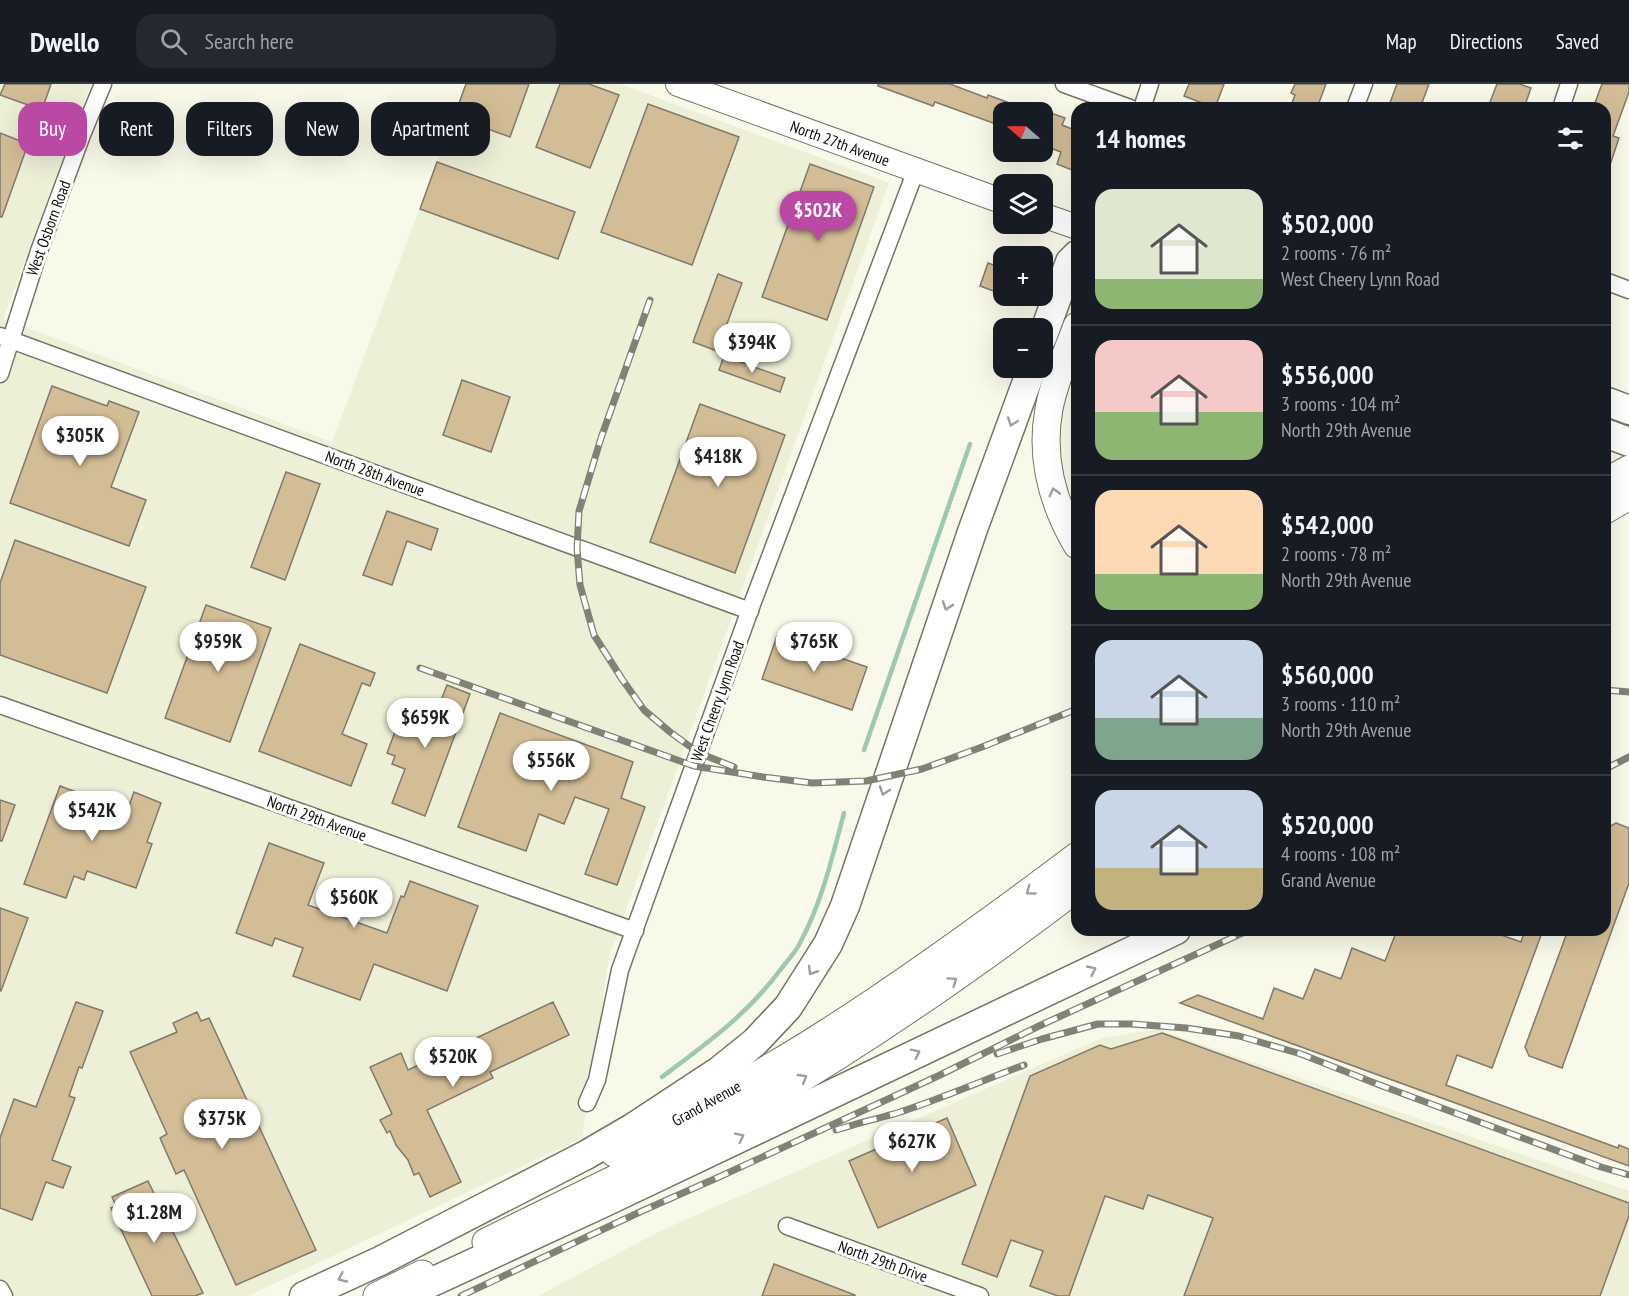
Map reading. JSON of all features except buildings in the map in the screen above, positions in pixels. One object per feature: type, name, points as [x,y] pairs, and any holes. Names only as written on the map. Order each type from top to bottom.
[{"type":"highway","points":[[1049,318],[1071,261]]},
{"type":"highway","points":[[381,1261],[576,1160],[634,1127],[700,1085],[726,1065],[755,1042],[788,1006],[828,944],[844,906],[973,529],[1028,378]]},
{"type":"highway","points":[[1611,403],[1629,410]]},
{"type":"highway","points":[[1611,435],[1629,442]]},
{"type":"highway","points":[[402,1296],[1163,936]]},
{"type":"highway","name":"Grand Avenue","points":[[304,1296],[381,1261]]},
{"type":"main road","name":"North 27th Avenue","points":[[678,84],[993,198]]},
{"type":"main road","points":[[1053,219],[1071,225]]},
{"type":"main road","points":[[1071,343],[1049,410],[1047,442],[1052,490],[1060,513],[1071,534]]},
{"type":"main road","points":[[1611,464],[1629,455]]},
{"type":"main road","points":[[1611,479],[1629,469]]},
{"type":"main road","points":[[1611,506],[1629,496]]},
{"type":"main road","name":"Grand Avenue","points":[[381,1261],[587,1167],[779,1062],[918,972],[1071,860]]},
{"type":"main road","name":"Grand Avenue","points":[[377,1296],[720,1127],[758,1105],[920,1004],[1071,893]]},
{"type":"street","name":"West Osborn Road","points":[[0,374],[5,338],[103,84]]},
{"type":"street","points":[[1064,84],[1114,102]]},
{"type":"street","points":[[1144,102],[1150,84]]},
{"type":"street","points":[[1357,102],[1364,84]]},
{"type":"street","points":[[1563,102],[1569,84]]},
{"type":"street","name":"West Cheery Lynn Road","points":[[587,1103],[597,1080],[620,970],[750,611],[916,170]]},
{"type":"street","points":[[1611,283],[1629,290]]},
{"type":"street","name":"North 28th Avenue","points":[[5,338],[750,611]]},
{"type":"street","name":"North 29th Avenue","points":[[0,705],[635,931]]},
{"type":"street","name":"North 29th Drive","points":[[787,1226],[980,1296]]},
{"type":"street","points":[[0,1289],[4,1296]]},
{"type":"shaded area","points":[[0,84],[91,84],[84,102],[18,102],[18,156],[64,156],[3,319],[332,442],[439,156],[490,156],[490,102],[459,102],[466,84],[620,84],[889,183],[609,957],[582,1138],[248,1296],[0,1296]]},
{"type":"shaded area","points":[[1157,1029],[1629,1191],[1629,1296],[538,1296],[660,1231],[1102,1038]]},
{"type":"waterway","points":[[864,750],[970,444]]},
{"type":"waterway","points":[[662,1077],[740,1014],[768,985],[796,950],[820,896],[844,813]]},
{"type":"railway","points":[[650,300],[601,438],[579,511],[577,548],[580,585],[594,635],[644,710],[699,753],[734,767]]},
{"type":"railway","points":[[420,668],[694,766],[812,783],[866,781],[922,769],[1071,711]]},
{"type":"railway","points":[[1611,690],[1629,692]]},
{"type":"railway","points":[[1611,766],[1629,757]]},
{"type":"railway","points":[[461,1296],[1236,936]]},
{"type":"railway","points":[[997,1054],[1098,1024],[1186,1028],[1239,1036],[1301,1054],[1601,1167],[1629,1175]]},
{"type":"railway","points":[[836,1130],[910,1109],[1024,1065]]}]
